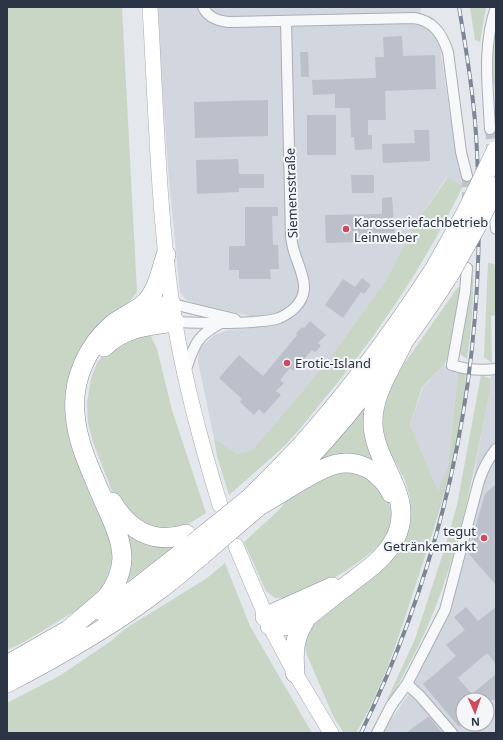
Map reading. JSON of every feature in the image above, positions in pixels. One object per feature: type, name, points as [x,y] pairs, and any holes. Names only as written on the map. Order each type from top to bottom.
[{"type":"highway","points":[[267,622],[277,627],[290,625],[307,617],[371,567],[391,546],[398,533],[401,518],[400,499],[378,449],[373,430],[373,412],[378,395],[402,345],[441,272],[466,213],[496,151]]},
{"type":"highway","points":[[7,683],[63,653],[110,624],[158,591],[194,545],[251,502],[350,388],[400,321],[474,231],[496,188]]},
{"type":"highway","points":[[66,632],[106,598],[116,584],[121,568],[122,553],[118,537],[82,448],[76,423],[74,400],[77,384],[82,368],[92,348],[106,331],[114,323],[133,312],[146,302],[156,287],[166,255]]},
{"type":"highway","points":[[133,312],[155,306],[174,314]]},
{"type":"highway","points":[[174,314],[154,324],[134,328],[120,334],[104,346],[92,362],[88,371],[82,390],[80,411],[84,433],[95,466],[114,504],[127,522],[140,532],[155,537],[171,538],[194,545]]},
{"type":"highway","points":[[7,665],[66,632],[134,590],[251,502],[295,473],[353,407],[402,345]]},
{"type":"highway","points":[[251,502],[323,468],[345,463],[359,465],[380,477],[393,497],[396,512],[390,536],[382,549],[369,562],[334,586],[267,622]]},
{"type":"highway","points":[[295,673],[294,646],[299,629],[307,617]]},
{"type":"main road","points":[[150,7],[158,158],[166,255],[174,314],[185,372],[202,445],[220,505]]},
{"type":"main road","points":[[236,546],[267,622],[329,730]]},
{"type":"street","points":[[203,7],[210,17],[220,21],[229,22],[286,22],[414,18],[422,19],[431,24],[436,28],[443,39],[448,52],[461,152],[467,176]]},
{"type":"street","points":[[490,129],[486,57],[490,22],[496,7]]},
{"type":"street","name":"Siemensstraße","points":[[174,314],[220,324],[279,318],[291,312],[298,305],[303,296],[303,281],[291,236],[286,22]]},
{"type":"street","points":[[495,217],[496,229]]},
{"type":"street","points":[[467,268],[465,292],[452,365],[464,369],[482,371],[496,369]]},
{"type":"street","name":"Siemensstraße","points":[[174,314],[196,309],[247,322]]},
{"type":"street","name":"Siemensstraße","points":[[185,372],[195,344],[199,338],[210,329],[220,324]]},
{"type":"street","points":[[377,733],[391,706],[407,684],[445,610],[479,481],[486,463],[496,450]]},
{"type":"street","points":[[407,684],[420,696],[452,733]]},
{"type":"shaded area","points":[[156,7],[421,7],[420,21],[439,40],[456,154],[465,181],[463,186],[447,177],[414,226],[386,280],[333,354],[252,450],[237,454],[214,438],[198,362],[199,349],[214,335],[228,330],[248,329],[250,316],[194,303],[186,300],[180,292],[169,179]]},
{"type":"shaded area","points":[[444,365],[458,373],[448,466],[438,492],[410,425],[423,387]]},
{"type":"shaded area","points":[[496,375],[496,733],[382,733],[410,692],[450,611],[489,396],[491,376]]},
{"type":"green space","points":[[7,7],[122,7],[137,292],[67,394],[65,414],[69,438],[86,485],[112,542],[112,563],[105,584],[85,605],[24,642],[7,650]]},
{"type":"green space","points":[[470,7],[486,7],[480,42],[475,40]]},
{"type":"green space","points":[[496,30],[496,91],[492,60]]},
{"type":"green space","points":[[448,177],[463,186],[419,267],[385,319],[348,369],[293,437],[229,495],[217,456],[214,438],[237,454],[252,450],[333,354],[386,280],[414,226]]},
{"type":"green space","points":[[488,263],[494,264],[496,275],[496,315],[491,316],[492,363],[484,357]]},
{"type":"green space","points":[[473,264],[472,311],[467,359],[460,354],[470,292],[469,272]]},
{"type":"green space","points":[[458,287],[462,292],[447,359],[444,365],[422,387],[410,425],[438,491],[448,466],[458,373],[466,373],[459,431],[446,488],[394,651],[373,701],[356,733],[344,733],[334,718],[307,655],[304,640],[309,624],[404,539],[411,521],[410,498],[405,480],[388,449],[380,419],[389,391],[404,364]]},
{"type":"green space","points":[[149,332],[157,349],[172,410],[206,513],[192,522],[178,528],[161,531],[138,524],[124,510],[112,491],[93,442],[88,423],[87,403],[91,379],[97,363],[108,349]]},
{"type":"green space","points":[[481,375],[491,379],[489,396],[467,501],[449,570],[423,636],[388,702],[387,700],[415,639],[446,544],[457,505]]},
{"type":"green space","points":[[366,406],[381,469],[318,461]]},
{"type":"green space","points":[[326,471],[364,472],[388,499],[391,515],[388,531],[379,544],[369,554],[327,582],[298,595],[286,598],[275,598],[266,591],[244,542],[279,510],[291,494]]},
{"type":"green space","points":[[117,517],[179,542],[119,588]]},
{"type":"green space","points":[[225,563],[250,626],[312,733],[7,733],[7,703],[61,675],[111,641],[125,629],[207,578]]},
{"type":"building","points":[[402,36],[403,56],[435,55],[436,89],[385,91],[386,120],[368,120],[368,135],[372,135],[372,149],[355,150],[354,137],[351,137],[350,108],[335,108],[335,94],[313,95],[312,80],[376,78],[375,57],[384,57],[383,37]]},
{"type":"building","points":[[300,52],[308,52],[309,77],[301,77]]},
{"type":"building","points":[[268,100],[268,136],[195,138],[194,102]]},
{"type":"building","points":[[307,115],[336,115],[336,155],[307,155]]},
{"type":"building","points":[[414,130],[429,130],[430,161],[383,163],[382,144],[415,143]]},
{"type":"building","points":[[238,159],[239,174],[264,174],[264,188],[239,188],[239,192],[197,194],[196,160]]},
{"type":"building","points":[[351,175],[374,175],[374,193],[352,193]]},
{"type":"building","points":[[392,197],[395,235],[389,235],[389,241],[326,243],[325,215],[382,214],[382,198]]},
{"type":"building","points":[[245,207],[278,207],[278,216],[272,216],[273,245],[278,245],[279,269],[270,269],[271,279],[239,279],[239,270],[229,270],[229,246],[245,246]]},
{"type":"building","points":[[362,278],[371,285],[364,294],[361,292],[343,318],[325,305],[343,279],[355,287]]},
{"type":"building","name":"Erotic-Island","points":[[310,321],[326,335],[318,343],[321,346],[315,352],[312,350],[293,371],[290,368],[280,380],[284,383],[276,391],[281,395],[264,414],[259,409],[254,415],[240,402],[242,399],[219,378],[239,355],[263,376],[297,335],[296,333],[302,327],[304,328]]},
{"type":"building","name":"tegut Getränkemarkt","points":[[496,484],[496,585],[468,553],[485,494]]},
{"type":"building","points":[[466,607],[478,621],[496,607],[496,664],[487,653],[458,678],[470,692],[455,692],[455,722],[423,684],[456,656],[446,645],[465,630],[454,617]]},
{"type":"building","points":[[496,674],[496,700],[495,692],[474,692]]},
{"type":"building","points":[[429,716],[442,733],[406,733]]},
{"type":"tunnel","points":[[490,129],[492,155]]},
{"type":"tunnel","points":[[467,176],[467,202]]},
{"type":"railway","points":[[361,733],[392,664],[418,593],[440,522],[456,450],[469,377],[476,303],[479,228],[477,152],[473,97],[459,7]]},
{"type":"place","name":"Karosseriefachbetrieb Leinweber","points":[[346,229]]},
{"type":"place","name":"Erotic-Island","points":[[287,363]]},
{"type":"place","name":"tegut Getränkemarkt","points":[[484,538]]}]
